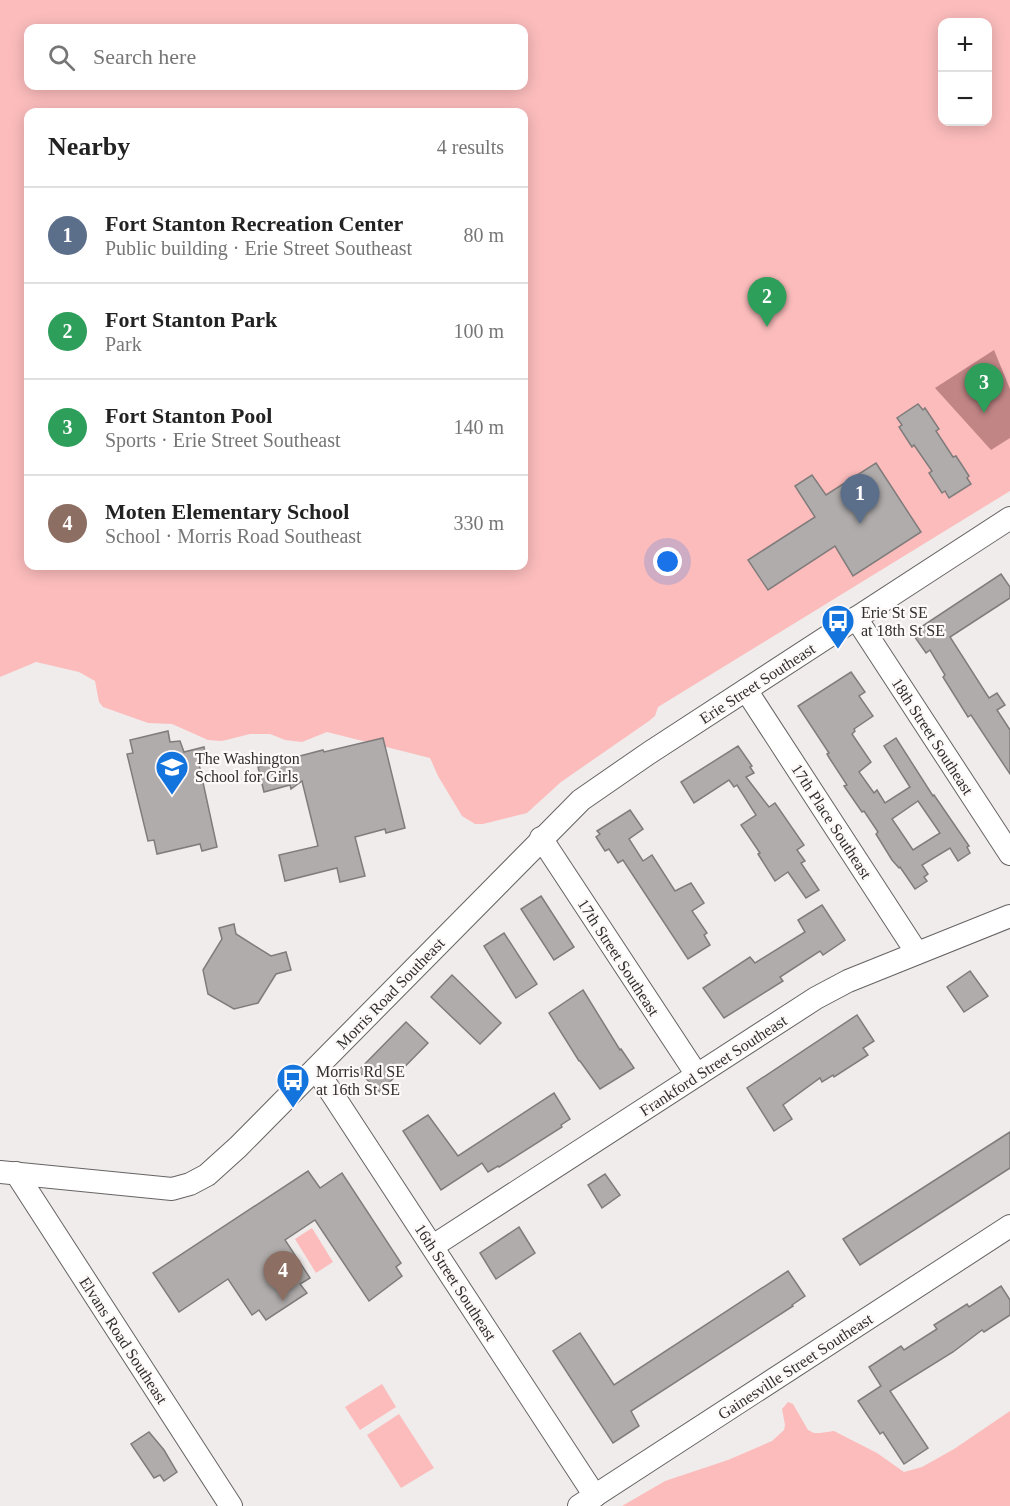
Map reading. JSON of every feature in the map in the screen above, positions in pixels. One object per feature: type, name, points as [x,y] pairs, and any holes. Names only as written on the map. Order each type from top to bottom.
[{"type":"street","name":"Erie Street Southeast","points":[[541,838],[566,813],[596,789],[1010,518]]},
{"type":"street","name":"18th Street Southeast","points":[[856,618],[1010,854]]},
{"type":"street","name":"17th Place Southeast","points":[[746,690],[917,953]]},
{"type":"street","name":"Morris Road Southeast","points":[[4,1173],[172,1189],[190,1184],[214,1169],[316,1069],[541,838]]},
{"type":"street","name":"17th Street Southeast","points":[[541,838],[697,1075]]},
{"type":"street","name":"Frankford Street Southeast","points":[[433,1246],[816,998],[848,981],[1010,916]]},
{"type":"street","name":"16th Street Southeast","points":[[316,1069],[433,1246],[587,1501]]},
{"type":"street","name":"Elvans Road Southeast","points":[[4,1173],[231,1506]]},
{"type":"street","name":"Gainesville Street Southeast","points":[[587,1501],[1010,1226]]},
{"type":"shaded area","points":[[0,0],[1010,0],[1010,491],[658,707],[655,716],[649,721],[561,782],[527,813],[483,824],[475,824],[462,816],[430,758],[327,732],[302,742],[285,740],[270,734],[250,734],[222,741],[208,740],[172,724],[148,723],[103,707],[99,702],[95,681],[79,672],[36,662],[0,677]]},
{"type":"shaded area","points":[[994,350],[1010,389],[1010,438],[991,450],[935,388]]},
{"type":"shaded area","points":[[312,1228],[333,1262],[316,1273],[295,1239]]},
{"type":"shaded area","points":[[382,1384],[396,1407],[360,1430],[345,1407]]},
{"type":"shaded area","points":[[788,1402],[793,1404],[808,1430],[814,1433],[834,1431],[877,1453],[904,1472],[922,1467],[954,1449],[1010,1411],[1010,1506],[622,1506],[665,1481],[728,1460],[772,1441],[784,1430],[782,1409]]},
{"type":"shaded area","points":[[399,1414],[434,1468],[401,1488],[367,1435]]},
{"type":"building","points":[[918,404],[923,410],[925,408],[939,429],[936,431],[969,476],[967,478],[971,484],[949,498],[945,491],[942,493],[929,473],[932,471],[899,427],[902,425],[897,418]]},
{"type":"building","points":[[876,463],[921,532],[853,576],[835,546],[768,590],[748,560],[815,517],[795,486],[812,475],[826,495]]},
{"type":"building","points":[[1001,574],[1010,587],[1010,598],[950,637],[989,698],[997,693],[1005,705],[997,710],[1010,730],[1010,774],[971,715],[968,717],[943,677],[945,675],[930,650],[926,653],[912,633]]},
{"type":"building","points":[[851,672],[865,692],[859,696],[873,716],[854,729],[852,734],[871,762],[859,772],[874,793],[877,790],[885,803],[910,787],[884,746],[896,738],[933,796],[969,846],[967,847],[970,853],[958,861],[950,848],[922,865],[928,874],[924,877],[927,881],[915,889],[900,867],[892,860],[876,834],[878,832],[844,786],[847,785],[827,754],[829,753],[798,706]],"holes":[[[918,801],[940,833],[913,850],[892,819]]]},
{"type":"building","name":"The Washington School for Girls","points":[[168,731],[170,742],[180,741],[184,752],[204,747],[207,762],[199,764],[217,847],[202,851],[200,844],[157,854],[154,840],[148,841],[127,754],[133,753],[130,740]]},
{"type":"building","points":[[383,738],[405,828],[386,833],[385,829],[355,837],[365,876],[340,882],[337,868],[285,881],[279,855],[318,846],[302,781],[291,789],[290,785],[264,792],[258,767],[323,750],[324,752]]},
{"type":"building","points":[[738,746],[752,766],[750,767],[754,773],[746,777],[769,807],[775,803],[804,845],[797,850],[805,861],[801,863],[819,890],[806,898],[788,872],[775,881],[758,854],[760,853],[741,825],[756,815],[737,785],[734,787],[729,780],[694,803],[681,782]]},
{"type":"building","points":[[630,810],[643,829],[629,839],[643,861],[652,855],[675,891],[691,883],[704,903],[692,911],[707,933],[704,935],[710,945],[688,959],[623,860],[618,863],[609,849],[605,851],[596,837],[600,834],[597,831]]},
{"type":"building","points":[[541,896],[574,947],[554,960],[521,909]]},
{"type":"building","points":[[822,905],[845,940],[823,955],[820,951],[780,977],[783,981],[724,1018],[703,988],[750,957],[755,963],[805,932],[798,920]]},
{"type":"building","points":[[234,924],[236,934],[271,956],[286,952],[291,970],[276,974],[258,1003],[234,1009],[208,994],[203,970],[222,939],[219,928]]},
{"type":"building","points":[[504,933],[537,984],[516,998],[484,946]]},
{"type":"building","points":[[970,971],[988,996],[964,1012],[947,987]]},
{"type":"building","points":[[452,975],[501,1023],[480,1044],[431,997]]},
{"type":"building","points":[[583,990],[620,1050],[634,1068],[600,1089],[579,1061],[549,1013]]},
{"type":"building","points":[[857,1015],[874,1041],[863,1048],[868,1055],[834,1077],[833,1075],[822,1082],[820,1078],[783,1105],[792,1119],[774,1131],[747,1088]]},
{"type":"building","points":[[406,1022],[428,1043],[380,1092],[358,1071]]},
{"type":"building","points":[[554,1093],[570,1119],[561,1125],[562,1127],[499,1167],[488,1172],[482,1163],[441,1190],[403,1131],[428,1115],[458,1156]]},
{"type":"building","points":[[1010,1132],[1010,1168],[860,1265],[843,1239]]},
{"type":"building","points":[[308,1171],[320,1188],[342,1173],[401,1263],[396,1267],[402,1276],[369,1301],[315,1220],[285,1240],[310,1278],[300,1284],[307,1293],[266,1320],[259,1310],[252,1315],[228,1279],[179,1312],[153,1273]]},
{"type":"building","points":[[605,1174],[620,1195],[602,1208],[588,1185]]},
{"type":"building","points":[[519,1227],[535,1253],[496,1279],[480,1253]]},
{"type":"building","points":[[788,1271],[805,1296],[631,1411],[639,1426],[613,1443],[553,1351],[580,1333],[614,1385]]},
{"type":"building","points":[[1001,1286],[1010,1300],[1010,1315],[984,1332],[982,1330],[953,1352],[890,1391],[928,1448],[904,1464],[883,1432],[880,1434],[858,1401],[881,1386],[869,1367],[901,1346],[904,1350],[937,1329],[934,1325],[967,1304],[969,1307]]},
{"type":"building","points":[[149,1432],[164,1450],[177,1472],[164,1481],[160,1475],[154,1478],[131,1444]]},
{"type":"place","name":"Fort Stanton Park","points":[[767,327]]},
{"type":"place","name":"Fort Stanton Pool","points":[[984,413]]},
{"type":"place","name":"Fort Stanton Recreation Center","points":[[860,524]]},
{"type":"place","name":"Erie St SE at 18th St SE","points":[[838,650]]},
{"type":"place","name":"The Washington School for Girls","points":[[172,796]]},
{"type":"place","name":"Morris Rd SE at 16th St SE","points":[[293,1109]]},
{"type":"place","name":"Moten Elementary School","points":[[283,1301]]}]
